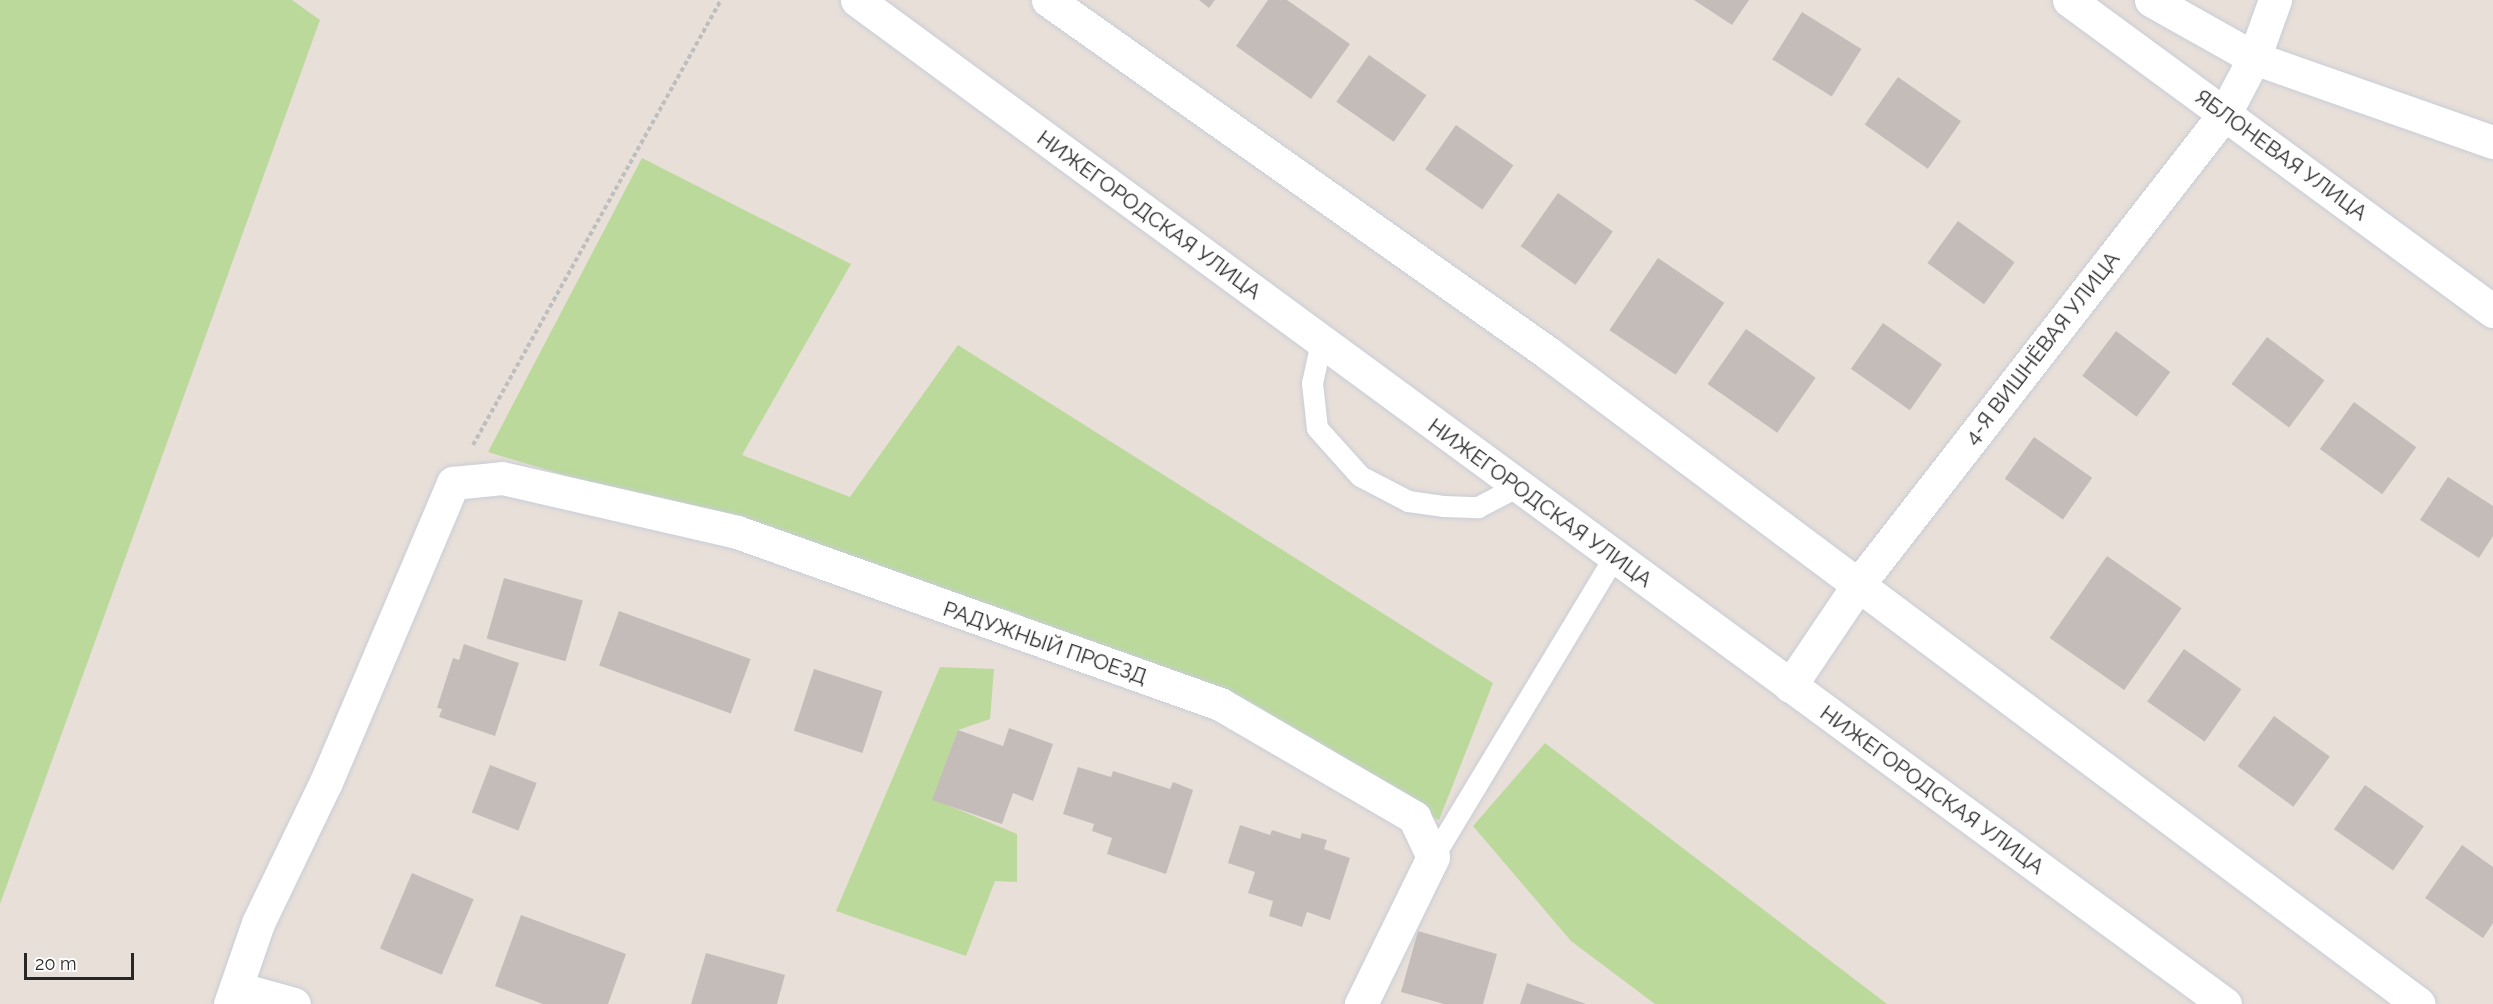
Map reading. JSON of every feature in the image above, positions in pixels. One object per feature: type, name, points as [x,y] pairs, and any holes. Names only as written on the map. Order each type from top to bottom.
[{"type":"street","points":[[1048,0],[1548,353],[2419,1004]]},
{"type":"street","name":"ЯБЛОНЕВАЯ УЛИЦА","points":[[2069,0],[2493,311]]},
{"type":"street","points":[[2151,0],[2254,58],[2493,142]]},
{"type":"street","name":"4-Я ВИШНЁВАЯ УЛИЦА","points":[[1790,686],[1858,585],[2225,113],[2254,58],[2275,0]]},
{"type":"street","name":"НИЖЕГОРОДСКАЯ УЛИЦА","points":[[869,3],[1321,342],[2225,1004]]},
{"type":"street","name":"РАДУЖНЫЙ ПРОЕЗД","points":[[453,483],[502,478],[737,532],[1220,704],[1414,817],[1433,857]]},
{"type":"street","points":[[294,1004],[233,996],[258,923],[326,782],[453,483]]},
{"type":"street","points":[[1361,1004],[1433,857]]},
{"type":"lane","points":[[1321,342],[1312,383],[1317,428],[1360,476],[1408,501],[1443,506],[1478,507],[1518,486]]},
{"type":"lane","points":[[1433,857],[1614,557]]},
{"type":"path","points":[[453,483],[516,364],[721,0]]},
{"type":"green space","points":[[0,0],[292,0],[320,20],[0,904]]},
{"type":"green space","points":[[642,158],[851,264],[742,455],[850,497],[958,345],[1493,683],[1439,820],[1014,612],[488,452]]},
{"type":"green space","points":[[940,667],[994,669],[990,719],[958,730],[933,799],[1017,834],[1017,882],[995,881],[966,956],[836,911]]},
{"type":"green space","points":[[1545,743],[1887,1004],[1655,1004],[1571,941],[1473,826]]},
{"type":"building","points":[[1199,0],[1215,0],[1209,8]]},
{"type":"building","points":[[1268,0],[1287,0],[1350,44],[1311,99],[1236,46]]},
{"type":"building","points":[[1694,0],[1749,0],[1732,25]]},
{"type":"building","points":[[1802,12],[1861,49],[1832,97],[1772,59]]},
{"type":"building","points":[[1369,55],[1426,95],[1394,142],[1336,102]]},
{"type":"building","points":[[1898,77],[1961,121],[1928,169],[1865,125]]},
{"type":"building","points":[[1456,125],[1513,165],[1482,209],[1425,169]]},
{"type":"building","points":[[1558,193],[1613,231],[1576,285],[1521,246]]},
{"type":"building","points":[[1958,221],[2015,262],[1984,304],[1927,263]]},
{"type":"building","points":[[1658,258],[1724,303],[1676,375],[1609,330]]},
{"type":"building","points":[[1883,323],[1942,364],[1910,410],[1851,369]]},
{"type":"building","points":[[1746,329],[1816,378],[1777,433],[1708,384]]},
{"type":"building","points":[[2116,331],[2170,372],[2137,417],[2082,376]]},
{"type":"building","points":[[2267,337],[2325,380],[2289,427],[2231,384]]},
{"type":"building","points":[[2354,402],[2416,447],[2382,494],[2320,449]]},
{"type":"building","points":[[2034,437],[2092,478],[2063,520],[2005,479]]},
{"type":"building","points":[[2448,477],[2493,506],[2493,536],[2479,558],[2420,520]]},
{"type":"building","points":[[2107,556],[2182,608],[2124,690],[2050,638]]},
{"type":"building","points":[[504,578],[583,601],[565,661],[487,639]]},
{"type":"building","points":[[619,611],[751,659],[731,713],[599,666]]},
{"type":"building","points":[[464,644],[519,663],[495,736],[439,717],[442,709],[437,708],[453,658],[459,660]]},
{"type":"building","points":[[2184,649],[2241,689],[2205,742],[2147,701]]},
{"type":"building","points":[[814,669],[882,691],[862,753],[794,731]]},
{"type":"building","points":[[2274,716],[2330,757],[2293,807],[2238,766]]},
{"type":"building","points":[[1009,728],[1053,744],[1033,801],[1013,793],[1002,824],[932,800],[958,730],[1003,746]]},
{"type":"building","points":[[490,765],[537,783],[518,831],[472,813]]},
{"type":"building","points":[[1078,767],[1111,777],[1113,771],[1170,789],[1173,782],[1193,790],[1166,874],[1107,854],[1112,838],[1092,831],[1094,824],[1063,814]]},
{"type":"building","points":[[2365,785],[2424,826],[2393,871],[2334,829]]},
{"type":"building","points":[[1240,825],[1270,835],[1272,830],[1300,839],[1302,833],[1327,840],[1324,849],[1350,858],[1330,920],[1307,912],[1302,927],[1269,916],[1273,901],[1248,893],[1255,872],[1228,863]]},
{"type":"building","points":[[2462,845],[2493,867],[2493,923],[2483,938],[2425,898]]},
{"type":"building","points":[[412,873],[474,899],[442,975],[380,948]]},
{"type":"building","points":[[521,915],[626,954],[608,1004],[543,1004],[495,986]]},
{"type":"building","points":[[1418,931],[1497,954],[1483,1004],[1444,1004],[1401,992]]},
{"type":"building","points":[[706,953],[785,975],[777,1004],[691,1004]]},
{"type":"building","points":[[1527,983],[1586,1004],[1520,1004]]}]
